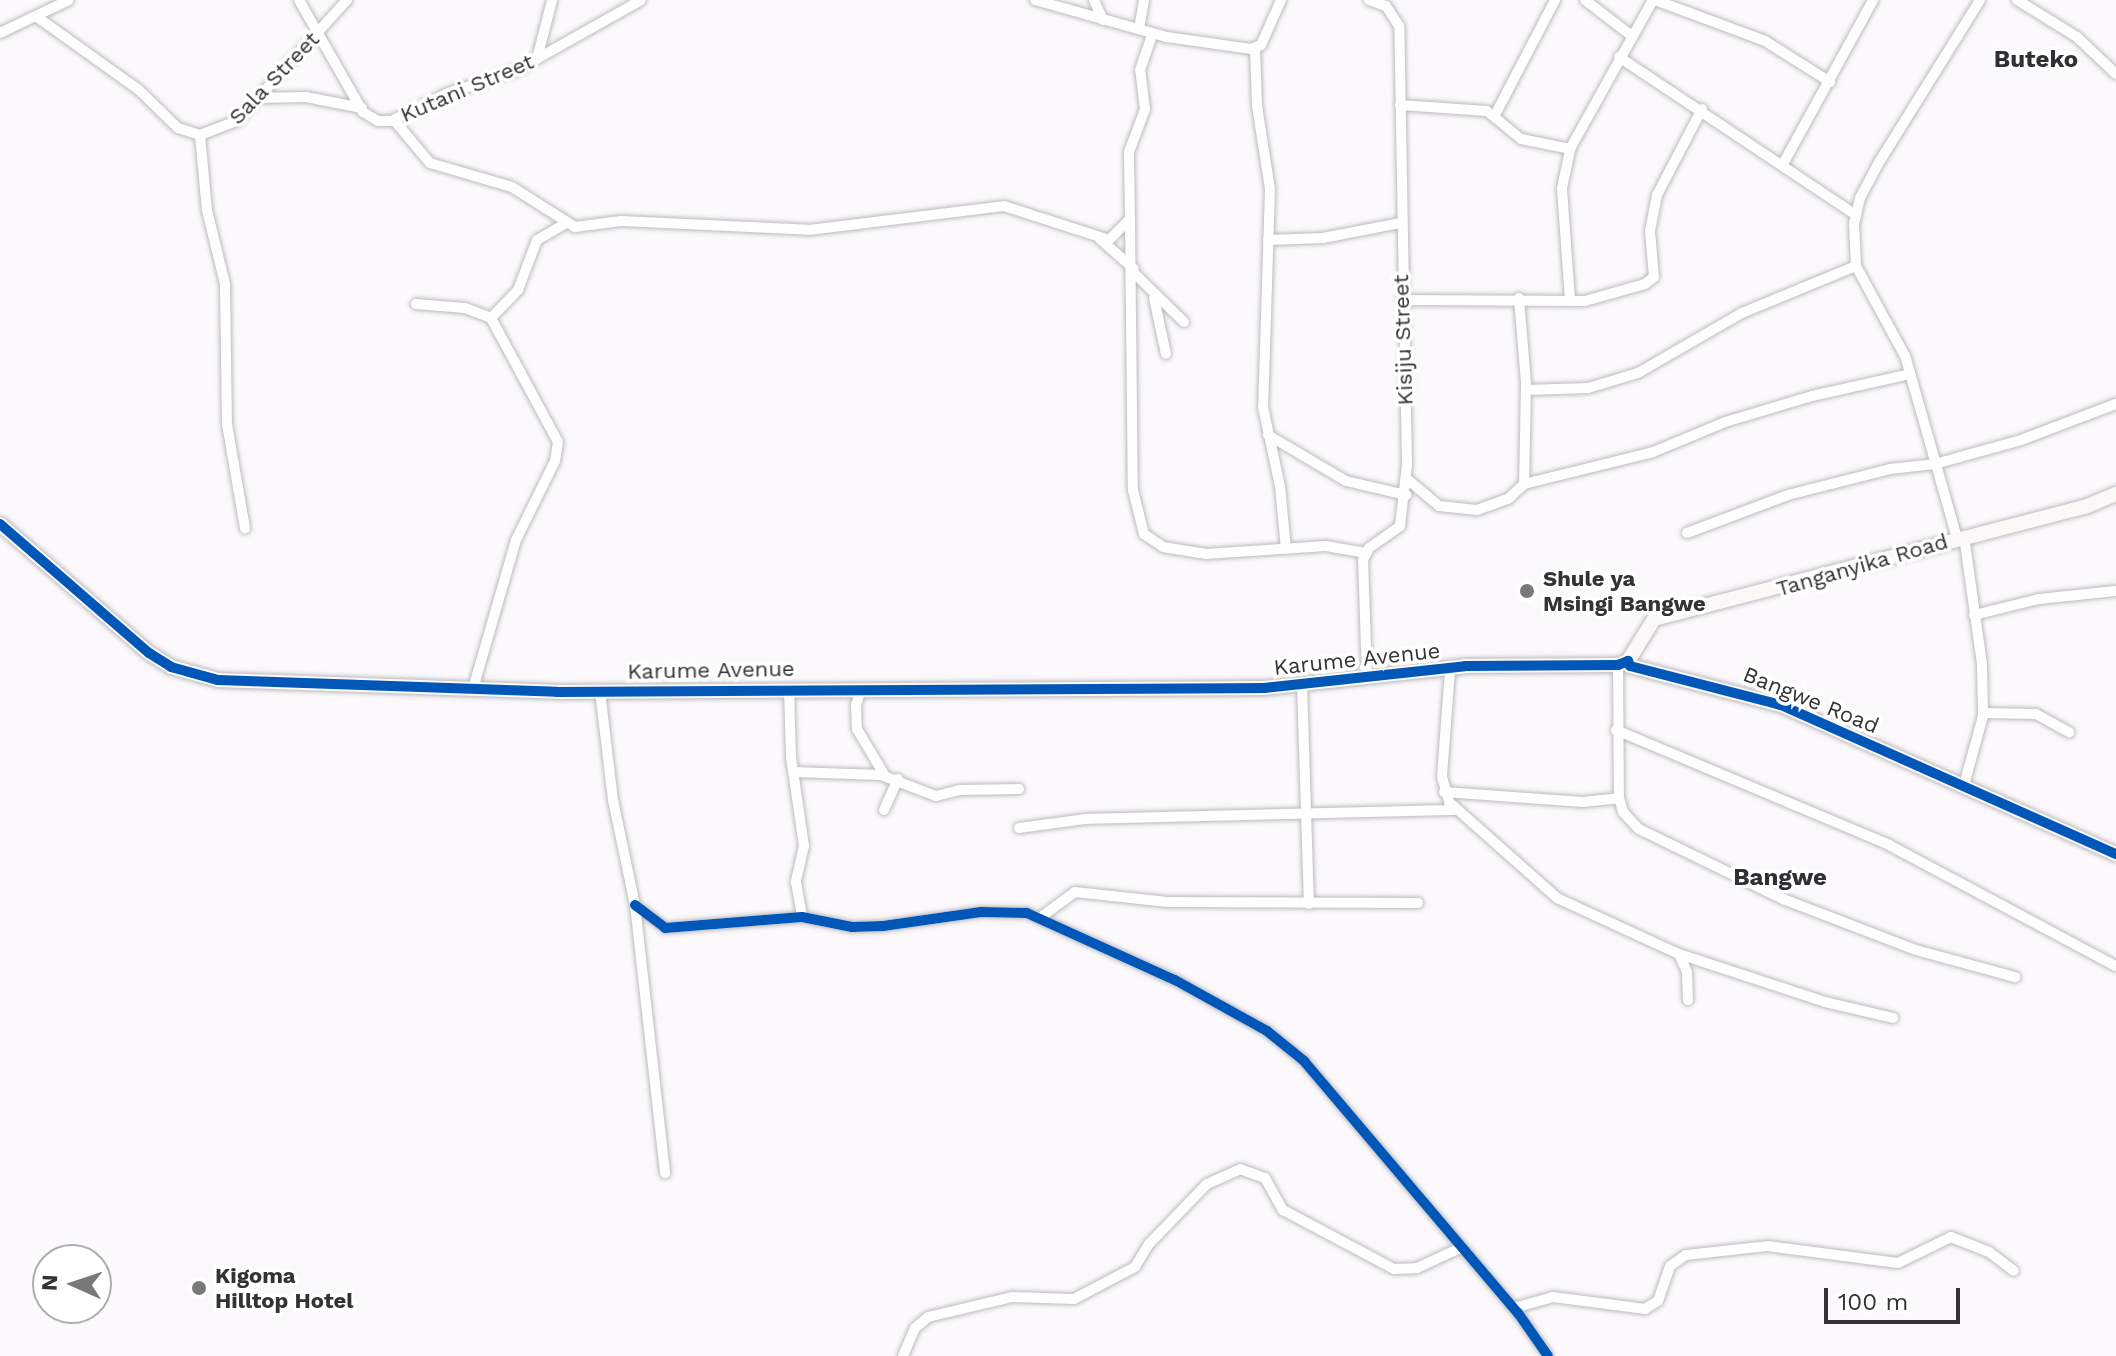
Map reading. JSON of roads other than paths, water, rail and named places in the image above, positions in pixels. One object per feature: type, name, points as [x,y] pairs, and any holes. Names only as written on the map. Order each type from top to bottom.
[{"type":"street","points":[[0,33],[69,0]]},
{"type":"street","points":[[299,0],[362,108]]},
{"type":"street","name":"Sala Street","points":[[37,17],[139,90],[178,128],[200,135],[228,128],[347,0]]},
{"type":"street","points":[[537,59],[552,0]]},
{"type":"street","name":"Kutani Street","points":[[362,108],[368,118],[394,120],[537,59],[641,0]]},
{"type":"street","points":[[1035,0],[1153,33],[1255,48]]},
{"type":"street","points":[[1094,0],[1103,20]]},
{"type":"street","points":[[1139,29],[1144,0]]},
{"type":"street","points":[[1281,0],[1255,48],[1257,106],[1270,189],[1263,392],[1286,549]]},
{"type":"street","points":[[1369,0],[1393,12]]},
{"type":"street","name":"Kisiju Street","points":[[1365,553],[1397,530],[1406,495],[1399,26],[1393,12],[1394,0]]},
{"type":"street","points":[[1495,115],[1555,0]]},
{"type":"street","points":[[1585,0],[1632,36]]},
{"type":"street","points":[[1570,300],[1562,188],[1570,149],[1619,57],[1654,0],[1765,41],[1830,82]]},
{"type":"street","points":[[1964,785],[1983,713],[1974,615],[1960,537],[1935,464],[1910,374],[1889,320],[1856,266],[1856,215],[1878,164],[1980,0]]},
{"type":"street","points":[[2017,0],[2077,37],[2116,74]]},
{"type":"street","points":[[1783,164],[1830,82],[1868,1]]},
{"type":"street","points":[[1153,33],[1140,70],[1145,109],[1129,152],[1129,214],[1134,271],[1133,490],[1144,534],[1163,547],[1206,554],[1326,546],[1365,553],[1367,678]]},
{"type":"street","points":[[1619,57],[1702,109],[1856,215]]},
{"type":"street","points":[[259,98],[306,97],[362,108]]},
{"type":"street","points":[[1400,105],[1495,115],[1521,139],[1570,149]]},
{"type":"street","points":[[1402,300],[1613,297],[1654,277],[1650,216],[1668,167],[1702,109]]},
{"type":"street","points":[[394,120],[430,163],[512,187],[565,224],[591,228],[621,221],[809,230],[1004,206],[1037,212],[1100,239],[1134,271],[1154,296],[1184,322]]},
{"type":"street","points":[[200,135],[207,210],[225,284],[227,424],[245,528]]},
{"type":"street","points":[[1100,239],[1118,236],[1129,214]]},
{"type":"street","points":[[1268,240],[1323,238],[1400,223]]},
{"type":"street","points":[[491,318],[518,290],[537,240],[565,224]]},
{"type":"street","points":[[1526,390],[1588,388],[1638,373],[1742,313],[1856,266]]},
{"type":"street","points":[[1154,296],[1166,354]]},
{"type":"street","points":[[1519,298],[1526,390],[1524,484]]},
{"type":"street","points":[[416,304],[465,308],[491,318],[547,414],[558,451],[516,540],[473,689]]},
{"type":"street","points":[[1406,478],[1431,502],[1462,510],[1492,506],[1524,484],[1653,452],[1771,408],[1910,374]]},
{"type":"street","points":[[1687,533],[1821,485],[1935,464],[2042,433],[2116,404]]},
{"type":"street","points":[[1268,435],[1346,481],[1406,495]]},
{"type":"street","name":"Tanganyika Road","points":[[1623,663],[1654,619],[1960,537],[2085,507],[2116,494]]},
{"type":"street","name":"Karume Avenue","points":[[0,524],[149,653],[190,674],[218,680],[600,691],[1302,684],[1477,667]]},
{"type":"street","points":[[1974,615],[2039,599],[2116,591]]},
{"type":"street","points":[[1623,663],[1616,730],[1619,798],[1623,812],[1639,829],[1763,890],[1916,950],[2015,977]]},
{"type":"street","name":"Bangwe Road","points":[[1477,667],[1623,663],[1781,705],[2116,854]]},
{"type":"street","points":[[1450,670],[1444,792],[1455,810],[1557,898],[1679,954],[1825,1002],[1893,1018]]},
{"type":"street","points":[[1302,684],[1309,904]]},
{"type":"street","points":[[861,688],[857,729],[885,776]]},
{"type":"street","points":[[789,689],[793,772],[804,846],[796,882],[802,917]]},
{"type":"street","points":[[600,691],[611,787],[635,905],[665,1173]]},
{"type":"street","points":[[1983,713],[2036,714],[2069,732]]},
{"type":"street","points":[[1616,730],[1889,845],[2116,966]]},
{"type":"street","points":[[793,772],[885,776],[936,796],[960,790],[1019,789]]},
{"type":"street","points":[[884,810],[898,779]]},
{"type":"street","points":[[1444,792],[1583,802],[1619,798]]},
{"type":"street","points":[[1019,828],[1086,819],[1455,810]]},
{"type":"street","points":[[1041,917],[1075,892],[1167,902],[1418,903]]},
{"type":"street","points":[[635,905],[665,928],[802,917],[852,927],[981,912],[1041,917],[1175,980],[1267,1031],[1331,1089],[1460,1248],[1514,1308],[1548,1356]]},
{"type":"street","points":[[1679,954],[1687,972],[1688,1000]]},
{"type":"street","points":[[903,1356],[915,1328],[928,1317],[1012,1297],[1074,1299],[1135,1267],[1149,1244],[1207,1184],[1240,1169],[1265,1178],[1283,1210],[1394,1269],[1417,1268],[1460,1248]]},
{"type":"street","points":[[1514,1308],[1553,1297],[1645,1309],[1658,1301],[1670,1266],[1686,1255],[1767,1246],[1898,1263],[1951,1237],[1989,1252],[2014,1271]]},
{"type":"place","name":"Shule ya Msingi Bangwe","points":[[1527,591]]},
{"type":"place","name":"Kigoma Hilltop Hotel","points":[[199,1288]]},
{"type":"district","name":"Buteko","points":[[2036,60]]},
{"type":"district","name":"Bangwe","points":[[1780,878]]}]
